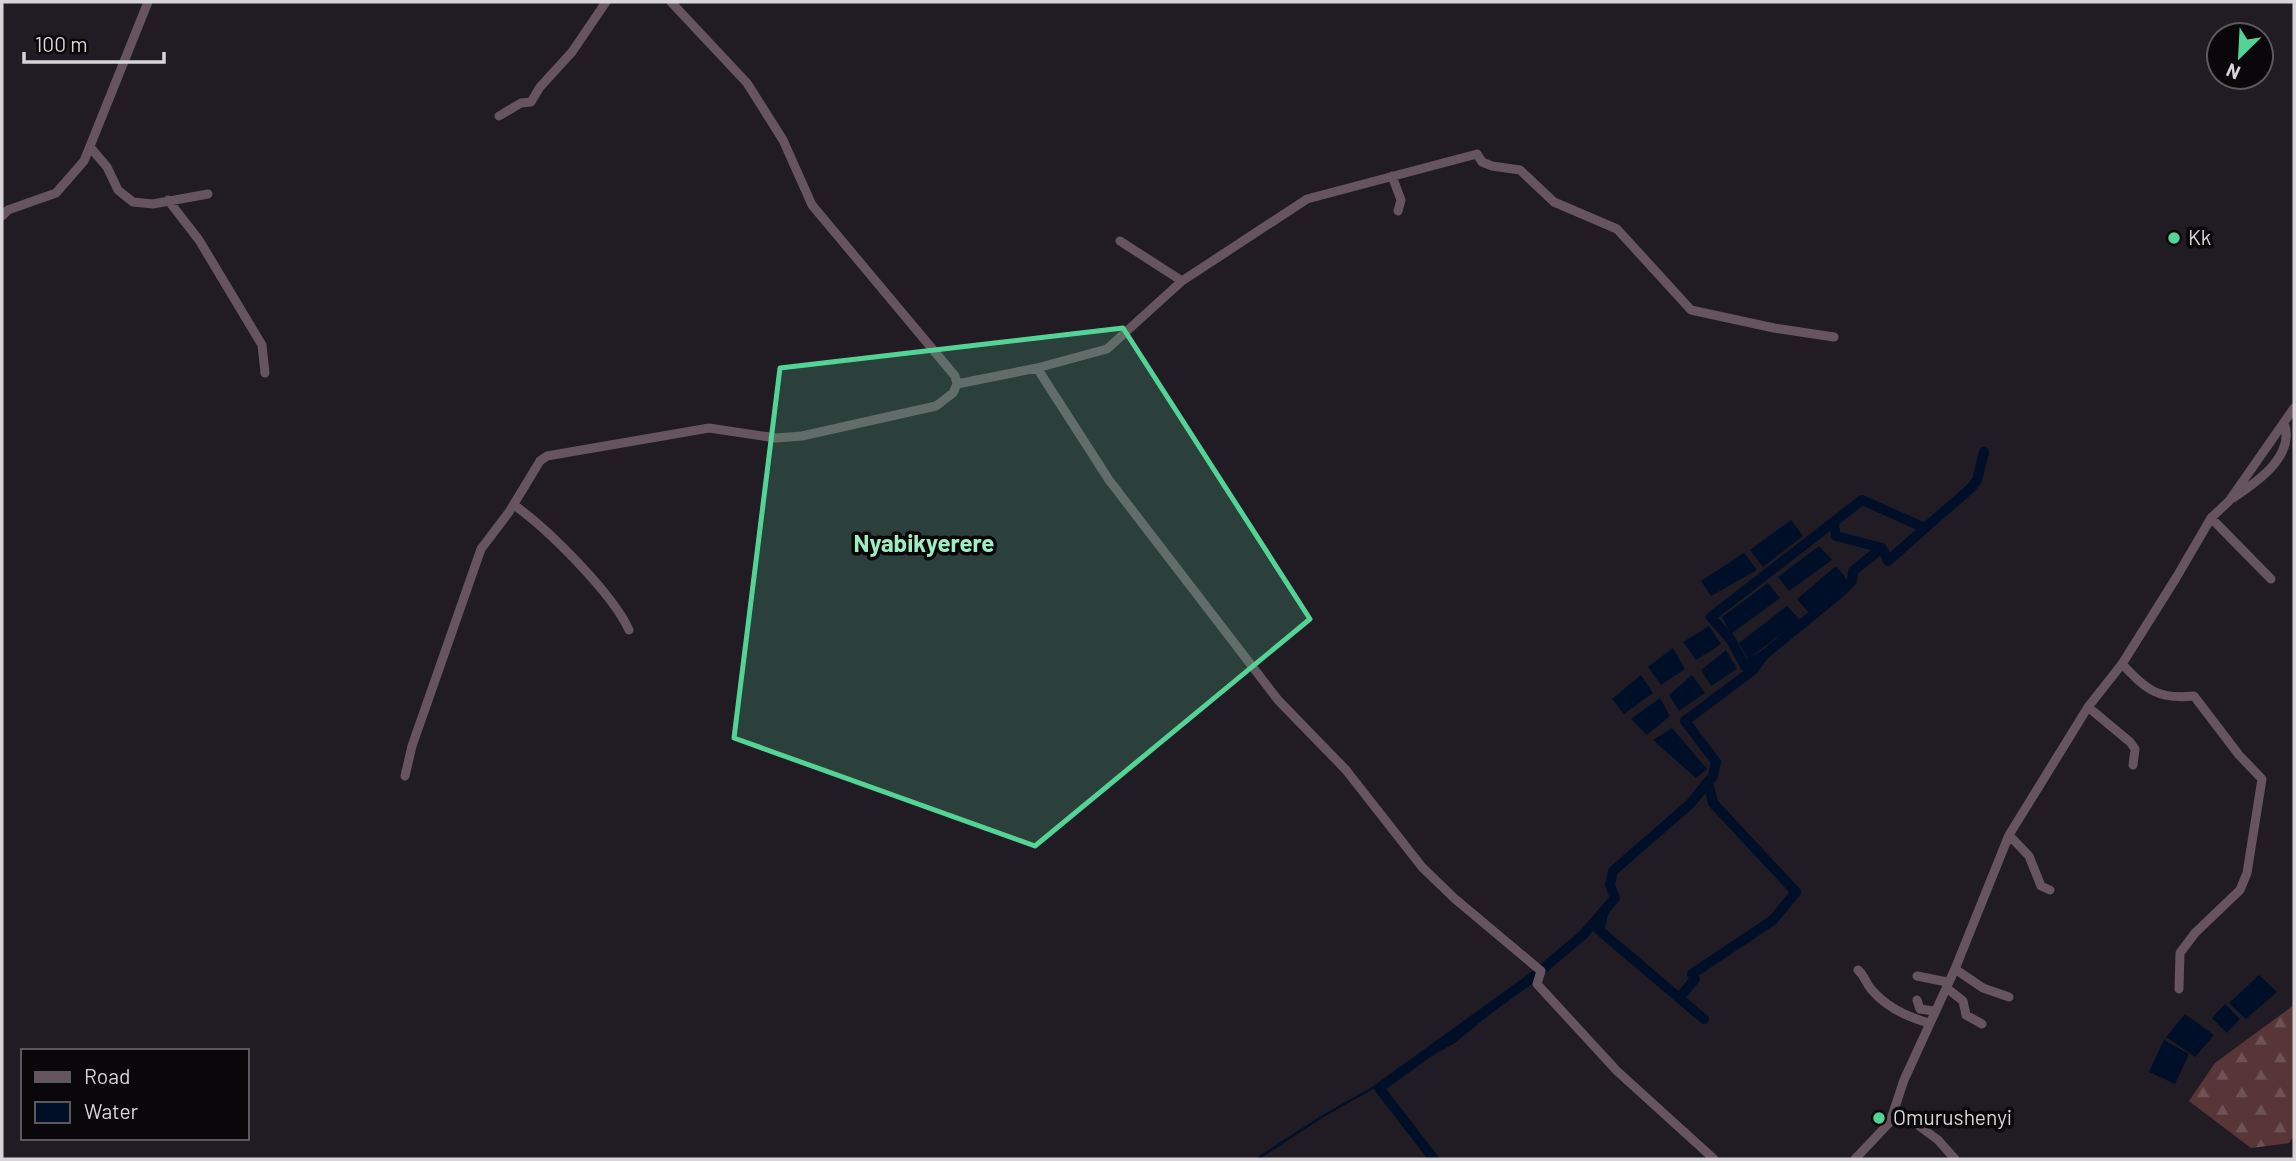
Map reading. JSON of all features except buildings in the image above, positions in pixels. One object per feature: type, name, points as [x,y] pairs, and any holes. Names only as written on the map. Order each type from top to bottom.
[{"type":"street","points":[[2,216],[8,210],[56,193],[84,161],[148,2]]},
{"type":"street","points":[[499,116],[521,103],[531,102],[606,2]]},
{"type":"street","points":[[405,776],[412,746],[481,549],[514,505],[540,461],[552,453],[594,450],[709,428],[776,438],[802,436],[936,406],[953,393],[957,384],[955,376],[878,288],[812,205],[783,140],[747,83],[683,18],[671,2]]},
{"type":"street","points":[[90,147],[107,167],[118,190],[134,202],[153,204],[208,194]]},
{"type":"street","points":[[957,384],[1037,368],[1107,349],[1182,281],[1307,199],[1477,154],[1482,162],[1492,166],[1520,170],[1554,202],[1617,229],[1690,310],[1774,328],[1834,337]]},
{"type":"street","points":[[1392,176],[1401,200],[1398,211]]},
{"type":"street","points":[[168,200],[199,240],[262,345],[265,373]]},
{"type":"street","points":[[1120,241],[1182,281]]},
{"type":"street","points":[[1037,368],[1041,379],[1109,480],[1278,700],[1346,771],[1422,867],[1454,898],[1541,971],[1537,984],[1554,1004],[1618,1071],[1714,1159]]},
{"type":"street","points":[[1855,1159],[1890,1122],[1928,1023],[1955,969],[2009,835],[2088,707],[2122,664],[2211,519],[2229,501],[2294,408]]},
{"type":"street","points":[[2229,501],[2258,481],[2281,456],[2288,442],[2284,422]]},
{"type":"street","points":[[514,505],[562,547],[616,609],[629,630]]},
{"type":"street","points":[[2211,519],[2271,579]]},
{"type":"street","points":[[2122,664],[2148,691],[2179,698],[2194,696],[2239,755],[2262,779],[2247,873],[2239,890],[2203,925],[2180,953],[2179,989]]},
{"type":"street","points":[[2088,707],[2130,742],[2135,749],[2133,765]]},
{"type":"street","points":[[2009,835],[2029,856],[2041,886],[2050,890]]},
{"type":"street","points":[[1955,969],[1983,988],[2010,997]]},
{"type":"street","points":[[1857,971],[1865,976],[1871,990],[1902,1015],[1928,1023]]},
{"type":"street","points":[[1917,976],[1947,982]]},
{"type":"street","points":[[1947,982],[1948,989],[1963,1001],[1966,1014],[1982,1024]]},
{"type":"street","points":[[1917,1000],[1920,1009],[1934,1011]]},
{"type":"street","points":[[1895,1108],[1938,1140],[1955,1159]]},
{"type":"highlighted area","points":[[1123,328],[1310,619],[1035,846],[734,738],[780,368]]},
{"type":"green space","points":[[2294,1005],[2294,1136],[2289,1143],[2251,1148],[2189,1101],[2215,1063]]},
{"type":"water","points":[[1791,520],[1803,536],[1763,567],[1750,550]]},
{"type":"water","points":[[1819,546],[1832,560],[1789,591],[1778,577]]},
{"type":"water","points":[[1744,553],[1757,570],[1711,596],[1701,581]]},
{"type":"water","points":[[1836,566],[1848,581],[1809,613],[1797,599]]},
{"type":"water","points":[[1768,583],[1780,598],[1731,634],[1722,617]]},
{"type":"water","points":[[1787,606],[1800,620],[1748,659],[1739,643]]},
{"type":"water","points":[[1709,626],[1721,644],[1696,660],[1683,642]]},
{"type":"water","points":[[1673,648],[1685,669],[1661,685],[1648,667]]},
{"type":"water","points":[[1726,650],[1737,669],[1711,686],[1701,670]]},
{"type":"water","points":[[1641,675],[1653,693],[1624,714],[1612,699]]},
{"type":"water","points":[[1692,675],[1705,693],[1679,711],[1669,695]]},
{"type":"water","points":[[1660,698],[1670,716],[1647,735],[1631,719]]},
{"type":"water","points":[[1672,728],[1707,769],[1696,778],[1653,740]]},
{"type":"water","points":[[2259,975],[2277,992],[2246,1019],[2229,1003]]},
{"type":"water","points":[[2225,1004],[2240,1019],[2227,1033],[2212,1018]]},
{"type":"water","points":[[2185,1014],[2214,1035],[2195,1057],[2166,1037]]},
{"type":"water","points":[[2164,1040],[2189,1054],[2175,1084],[2149,1072]]},
{"type":"waterway","points":[[1434,1159],[1379,1088],[1533,977],[1583,935],[1615,898],[1610,885],[1613,871],[1690,804],[1713,776],[1716,762],[1685,721],[1753,670],[1764,655],[1745,666],[1731,640],[1711,617],[1862,500],[1925,528],[1971,488],[1977,480],[1984,452]]},
{"type":"waterway","points":[[1834,524],[1836,536],[1882,548],[1888,561],[1925,528]]},
{"type":"waterway","points":[[1764,655],[1841,592],[1852,581],[1853,571],[1882,548]]},
{"type":"waterway","points":[[1679,998],[1695,979],[1692,974],[1773,920],[1796,892],[1713,803],[1708,782]]},
{"type":"waterway","points":[[1604,911],[1599,930],[1704,1019]]},
{"type":"waterway","points":[[1257,1159],[1323,1116],[1454,1042],[1519,989]]},
{"type":"place","name":"Kk","points":[[2174,238]]},
{"type":"place","name":"Omurushenyi","points":[[1879,1118]]},
{"type":"district","name":"Nyabikyerere","points":[[924,544]]}]
